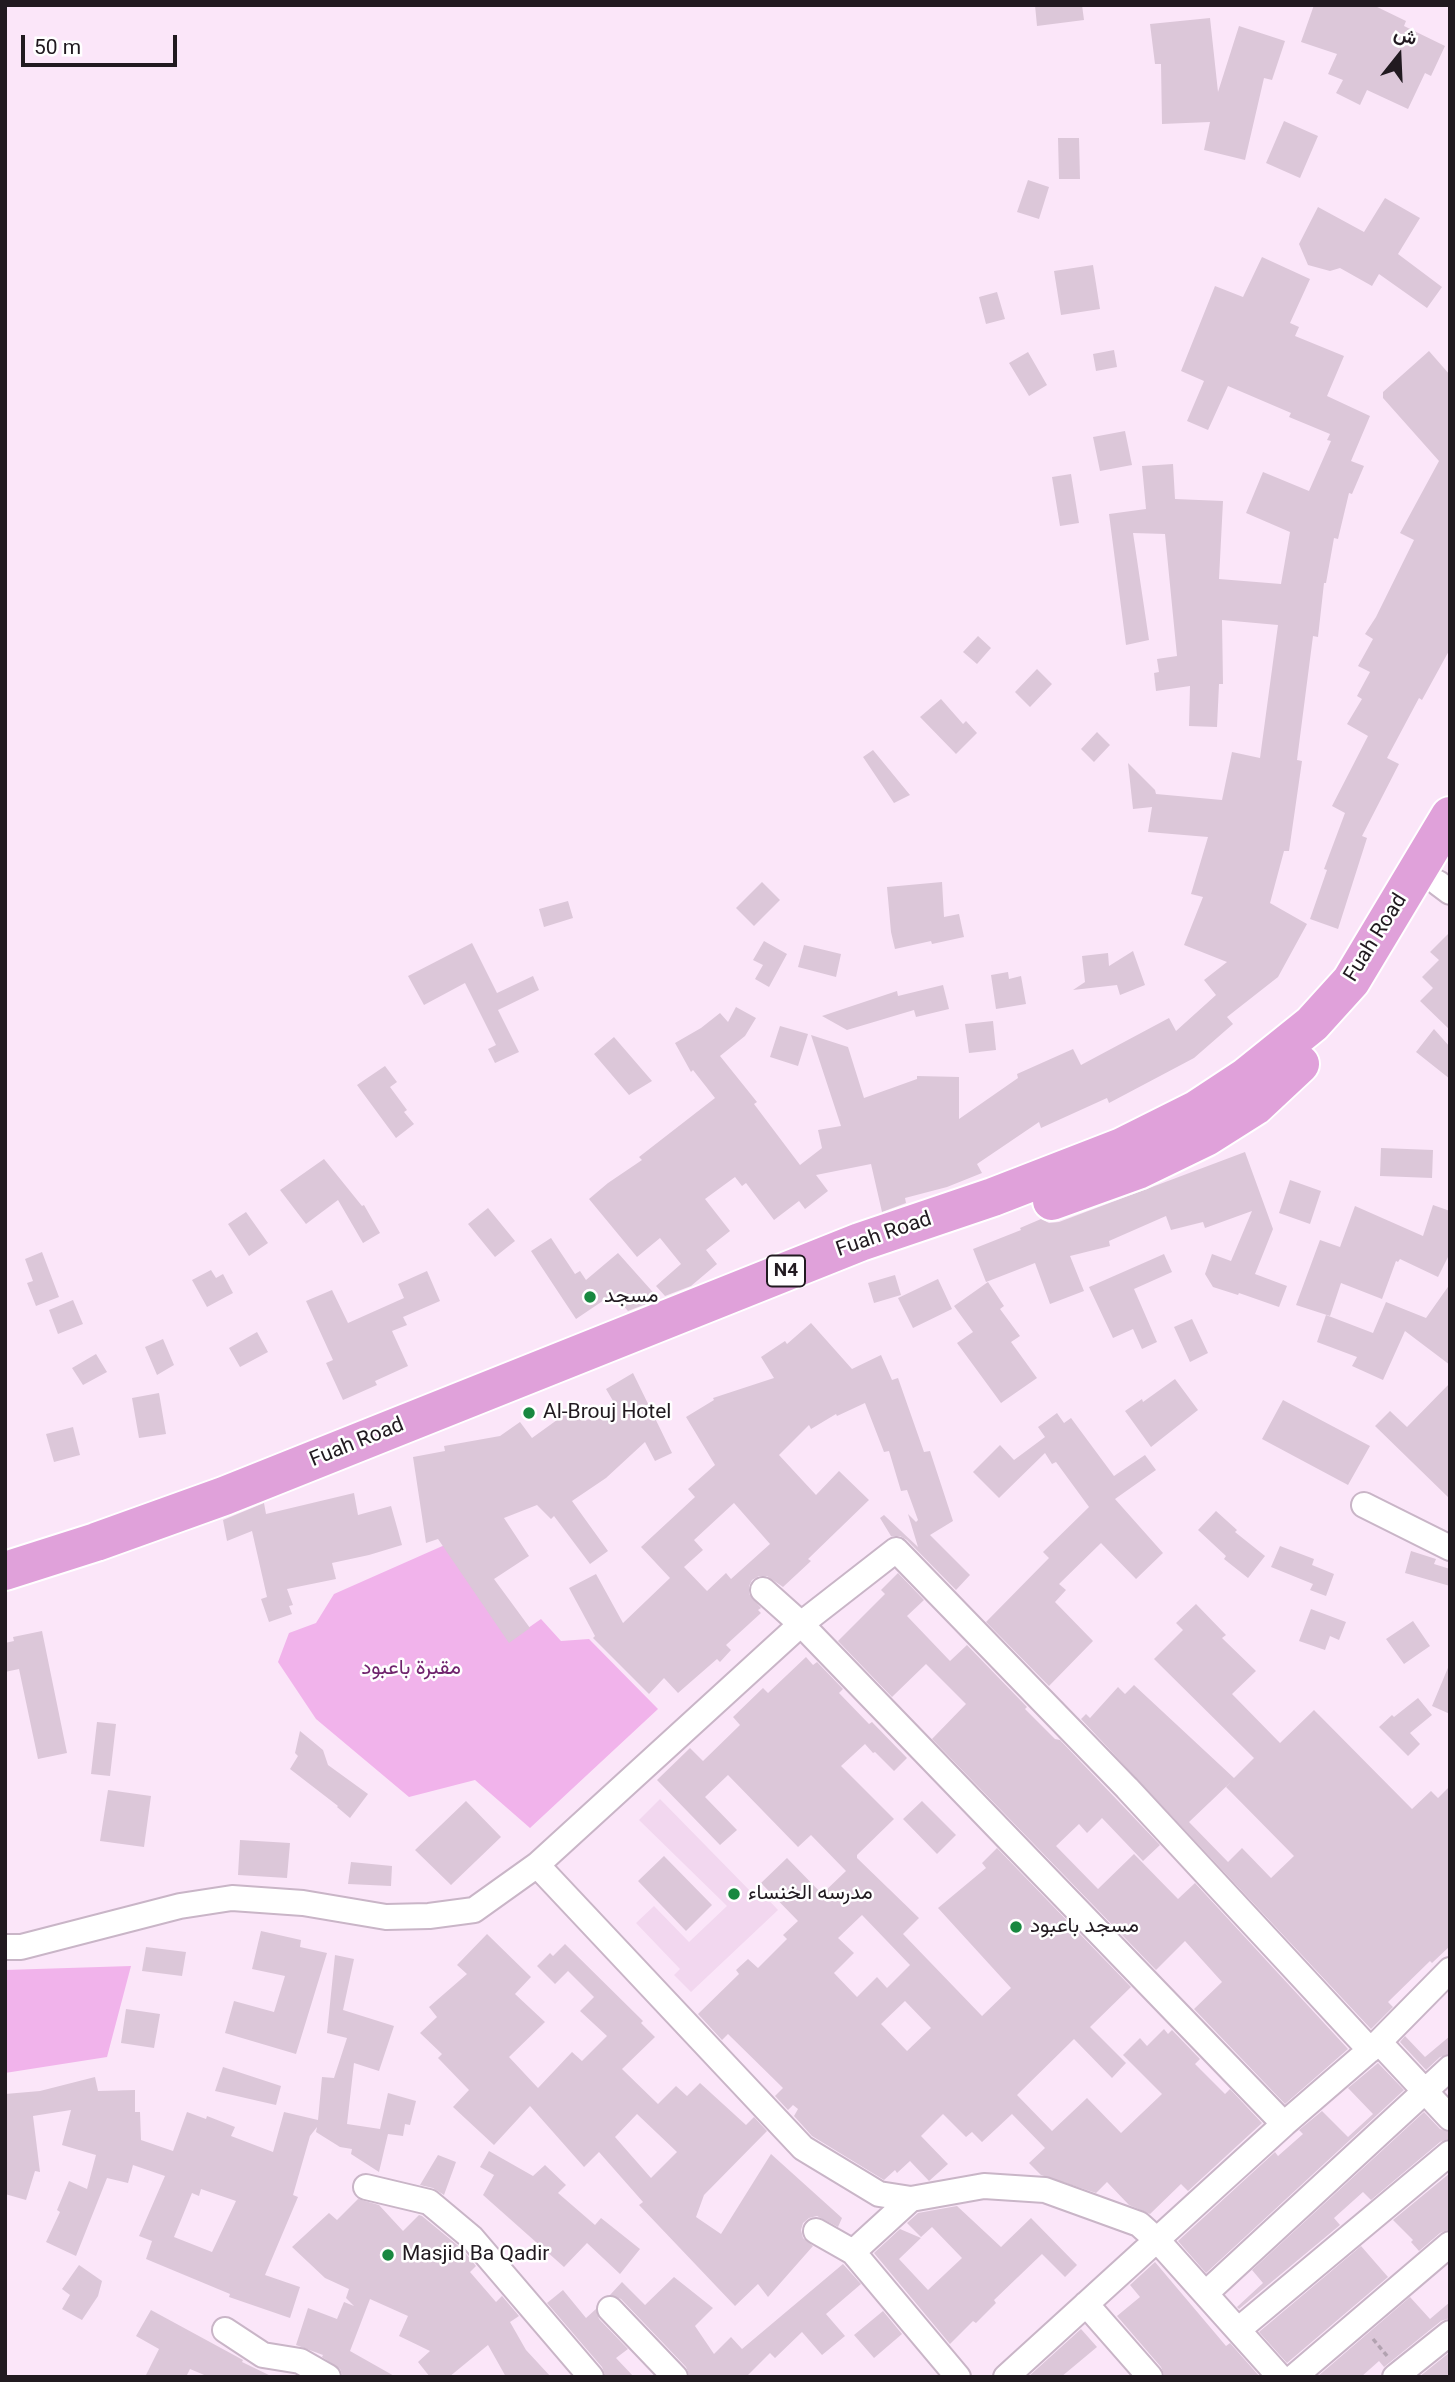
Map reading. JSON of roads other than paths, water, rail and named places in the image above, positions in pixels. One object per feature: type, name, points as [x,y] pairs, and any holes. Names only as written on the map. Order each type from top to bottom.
[{"type":"highway","name":"Fuah Road","points":[[5,1594],[241,1510],[632,1360],[865,1262],[1130,1158],[1246,1077],[1312,1024],[1351,981],[1450,816]]},
{"type":"highway","name":"Fuah Road","points":[[5,1571],[224,1496],[860,1242],[993,1197],[1206,1138],[1255,1106],[1330,1037],[1363,1000],[1446,878]]},
{"type":"street","points":[[1364,1504],[1450,1548]]},
{"type":"street","points":[[5,1947],[21,1947],[180,1906],[232,1898],[303,1903],[386,1917],[429,1916],[474,1910],[537,1865],[801,1624],[896,1550],[1374,2046],[1424,2090],[1450,2118]]},
{"type":"street","points":[[763,1590],[801,1624],[1284,2124]]},
{"type":"street","points":[[537,1865],[803,2148],[879,2194],[911,2199],[985,2186],[1045,2190],[1139,2224],[1206,2293],[1280,2377]]},
{"type":"street","points":[[1006,2377],[1284,2124],[1374,2046],[1450,1970]]},
{"type":"street","points":[[1206,2293],[1450,2068]]},
{"type":"street","points":[[1238,2330],[1450,2153]]},
{"type":"street","points":[[366,2187],[429,2202],[472,2238],[591,2377]]},
{"type":"street","points":[[853,2252],[911,2199]]},
{"type":"street","points":[[816,2231],[853,2252],[958,2377]]},
{"type":"street","points":[[1294,2377],[1450,2244]]},
{"type":"street","points":[[1086,2304],[1150,2377]]},
{"type":"street","points":[[610,2309],[675,2377]]},
{"type":"street","points":[[225,2330],[263,2355],[300,2361],[328,2377]]},
{"type":"street","points":[[1398,2374],[1450,2333]]},
{"type":"place","name":"مسجد","points":[[590,1297]]},
{"type":"place","name":"Al-Brouj Hotel","points":[[529,1413]]},
{"type":"place","name":"مدرسه الخنساء","points":[[734,1894]]},
{"type":"place","name":"مسجد باعبود","points":[[1016,1927]]},
{"type":"place","name":"Masjid Ba Qadir","points":[[388,2255]]},
{"type":"park label","name":"مقبرة باعبود","points":[[411,1669]]}]
